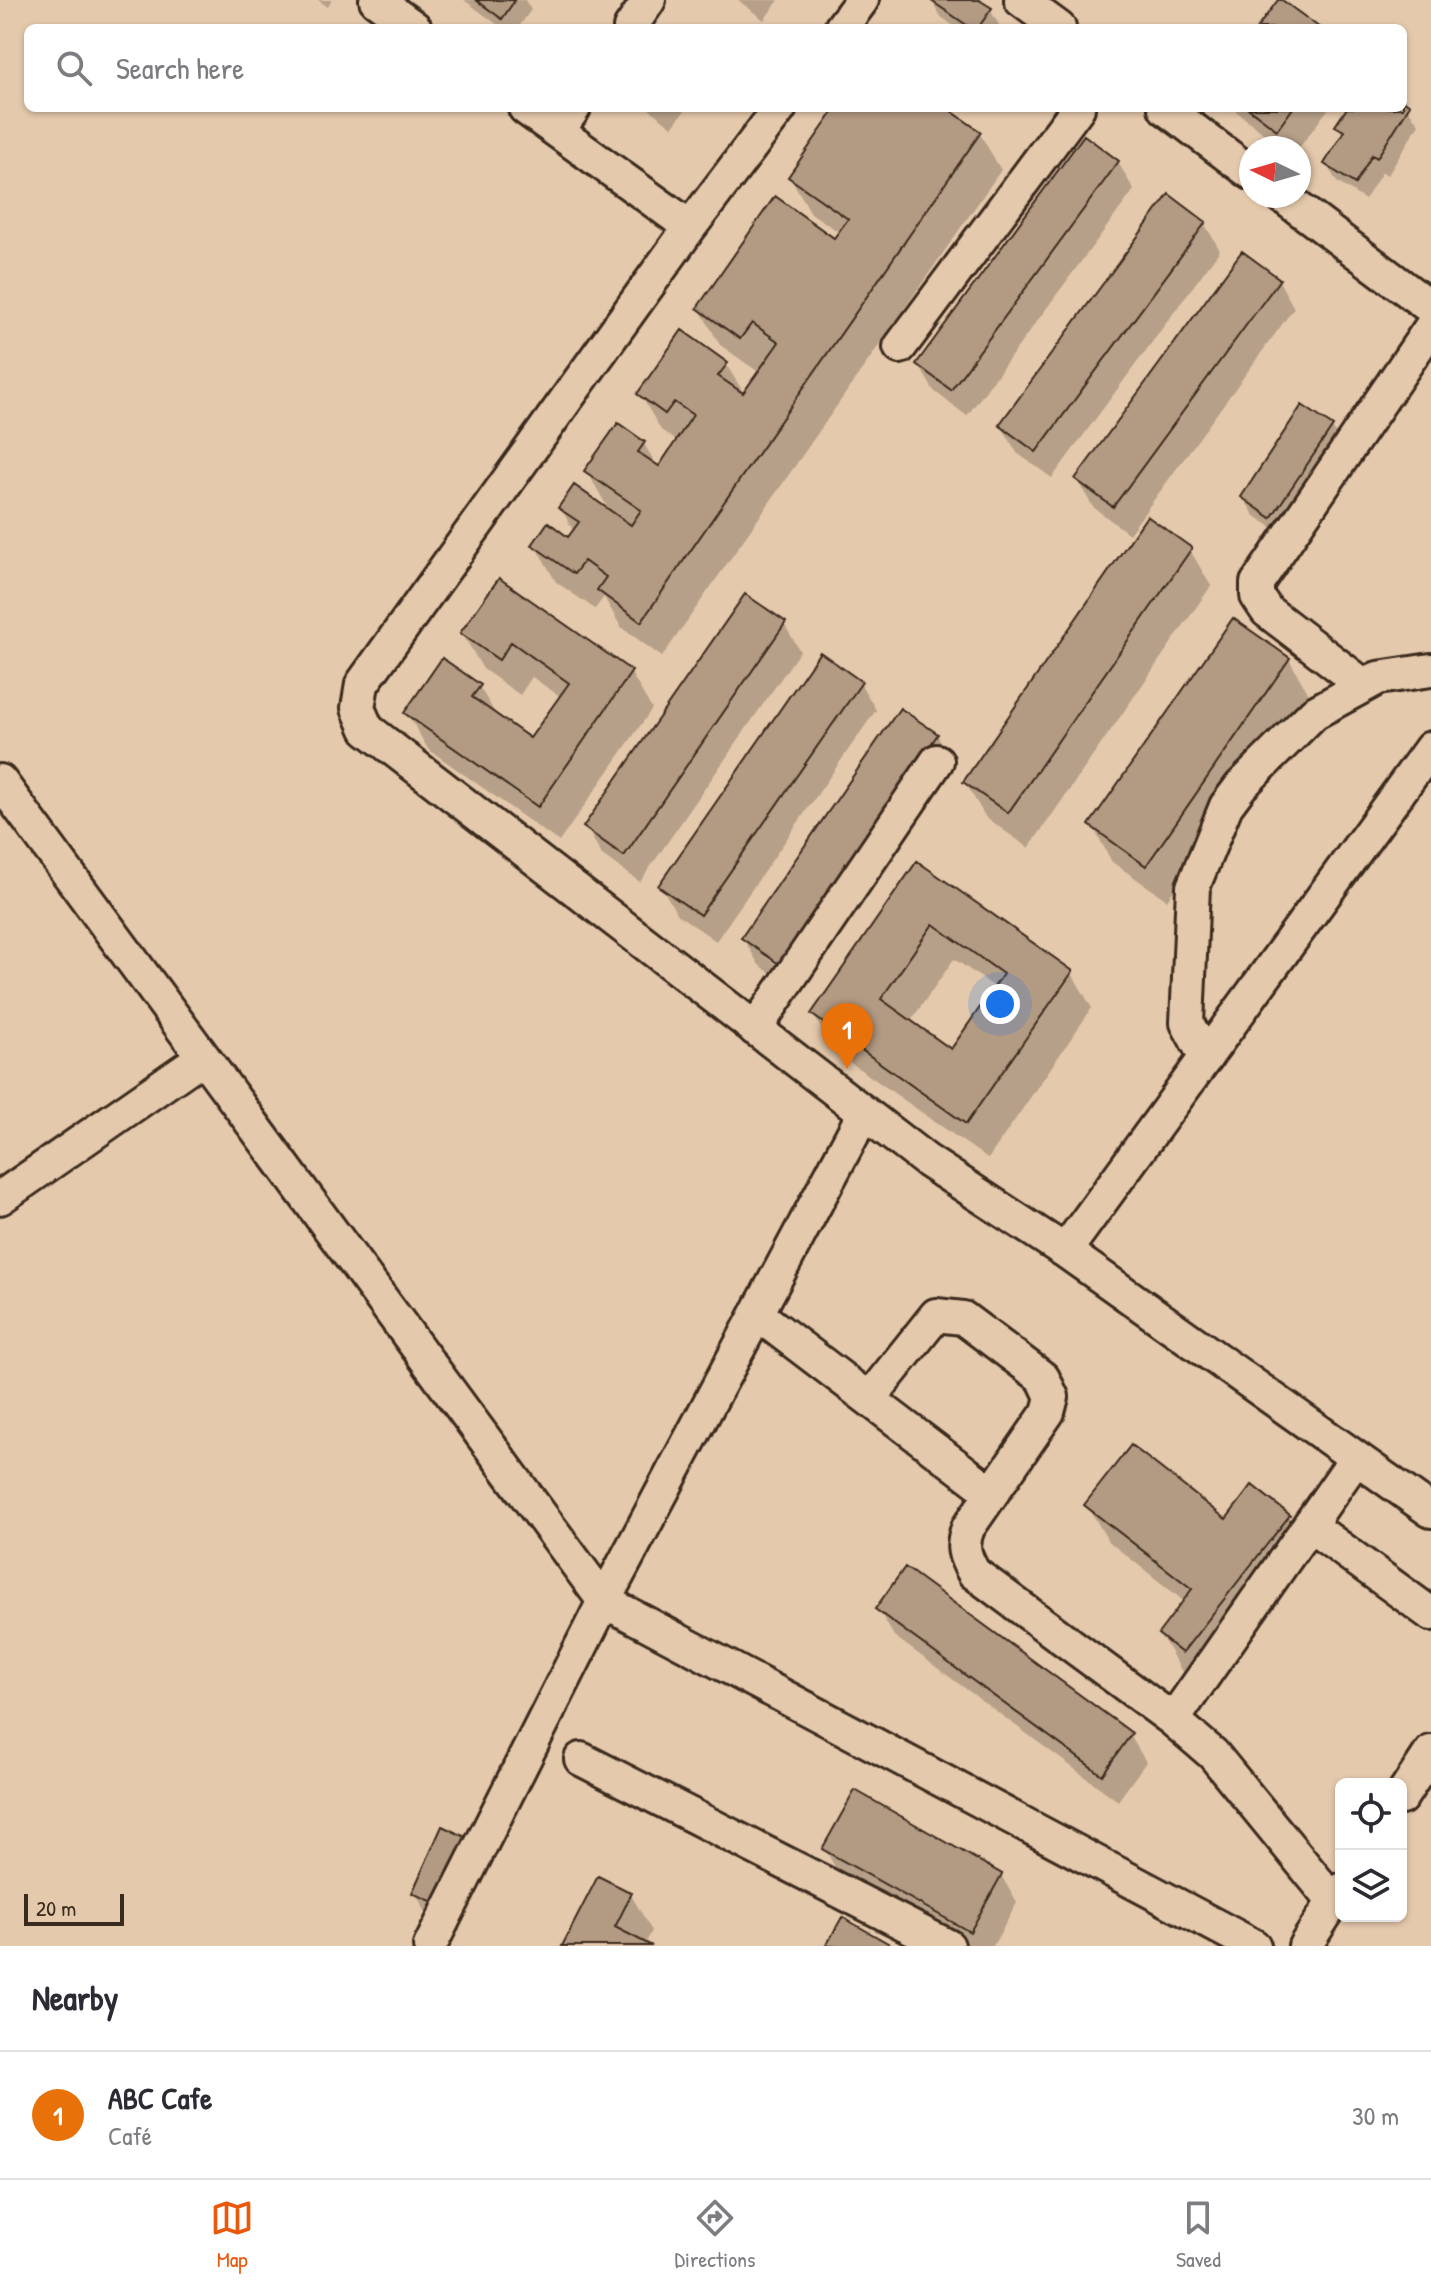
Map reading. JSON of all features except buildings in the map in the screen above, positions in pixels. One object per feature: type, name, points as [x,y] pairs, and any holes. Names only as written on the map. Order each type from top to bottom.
[{"type":"lane","points":[[376,0],[409,24]]},
{"type":"lane","points":[[633,24],[649,0]]},
{"type":"lane","points":[[844,24],[862,0]]},
{"type":"lane","points":[[1021,0],[1054,24]]},
{"type":"lane","points":[[539,112],[566,120],[690,227]]},
{"type":"lane","points":[[777,112],[690,227],[362,684],[358,708],[367,729],[927,1161],[1065,1251],[1431,1511]]},
{"type":"lane","points":[[900,347],[1075,112]]},
{"type":"lane","points":[[1170,112],[1239,164]]},
{"type":"lane","points":[[1298,208],[1431,308]]},
{"type":"lane","points":[[1362,684],[1267,611],[1257,596],[1257,583],[1431,327]]},
{"type":"lane","points":[[1206,1058],[1187,1023],[1193,887],[1226,806],[1241,786],[1300,725],[1362,684],[1378,678],[1431,670]]},
{"type":"lane","points":[[1065,1251],[1431,748]]},
{"type":"lane","points":[[755,1029],[937,761]]},
{"type":"lane","points":[[0,781],[604,1601],[1254,1946]]},
{"type":"lane","points":[[0,1198],[203,1057]]},
{"type":"lane","points":[[430,1946],[604,1601],[864,1113]]},
{"type":"lane","points":[[757,1314],[991,1492]]},
{"type":"lane","points":[[869,1399],[936,1315],[963,1318],[1043,1378],[1052,1397],[1048,1412],[991,1492],[968,1528],[962,1544],[974,1573],[1173,1720],[1226,1768],[1335,1894]]},
{"type":"lane","points":[[1173,1720],[1356,1458]]},
{"type":"lane","points":[[1309,1525],[1431,1614]]},
{"type":"lane","points":[[1407,1789],[1431,1752]]},
{"type":"lane","points":[[581,1759],[948,1946]]},
{"type":"lane","points":[[1305,1946],[1335,1899]]},
{"type":"place","name":"ABC Cafe","points":[[847,1069]]}]
